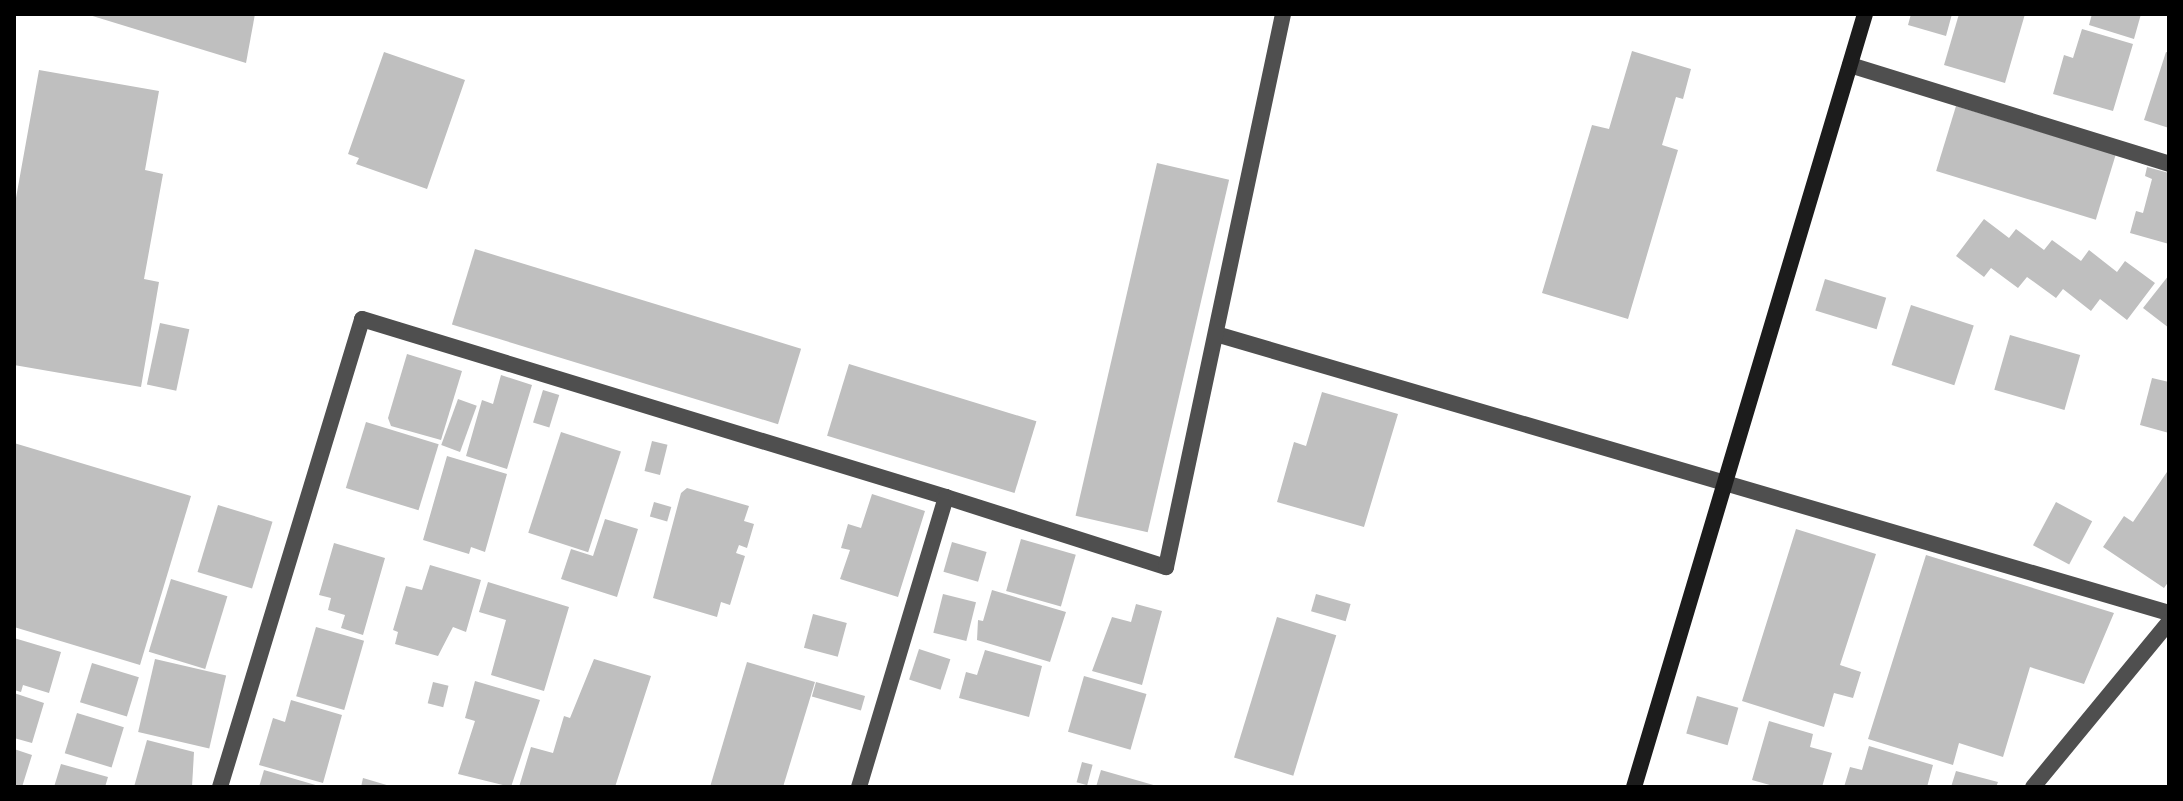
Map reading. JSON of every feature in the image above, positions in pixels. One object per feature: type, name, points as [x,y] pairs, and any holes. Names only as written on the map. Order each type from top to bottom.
[{"type":"street","points":[[220,787],[362,319],[1166,567],[1283,14]]},
{"type":"street","points":[[1634,787],[1865,14]]},
{"type":"street","points":[[1850,65],[2169,164]]},
{"type":"street","points":[[1216,334],[2169,613]]},
{"type":"street","points":[[859,787],[946,497]]},
{"type":"street","points":[[2033,787],[2169,622]]},
{"type":"building","points":[[86,14],[255,14],[246,63]]},
{"type":"building","points":[[1911,14],[1952,14],[1946,36],[1908,25]]},
{"type":"building","points":[[1959,14],[2025,14],[2005,83],[1944,65]]},
{"type":"building","points":[[2092,14],[2141,14],[2134,39],[2089,25]]},
{"type":"building","points":[[2082,29],[2133,44],[2113,111],[2053,94],[2064,55],[2073,58]]},
{"type":"building","points":[[1632,51],[1691,69],[1683,99],[1676,97],[1662,145],[1678,150],[1628,319],[1542,293],[1592,125],[1609,129]]},
{"type":"building","points":[[384,52],[465,80],[427,189],[356,164],[359,158],[348,154]]},
{"type":"building","points":[[2166,52],[2169,53],[2169,128],[2144,120]]},
{"type":"building","points":[[39,70],[159,91],[145,170],[163,174],[144,279],[159,282],[141,387],[14,365],[14,209]]},
{"type":"building","points":[[1956,106],[2116,155],[2096,220],[1936,171]]},
{"type":"building","points":[[1157,163],[1229,180],[1148,532],[1076,516]]},
{"type":"building","points":[[2147,167],[2169,173],[2169,244],[2130,233],[2136,211],[2143,213],[2152,179],[2145,176]]},
{"type":"building","points":[[1984,219],[2009,238],[2016,229],[2044,250],[2052,240],[2081,261],[2089,250],[2117,272],[2125,261],[2155,283],[2127,320],[2100,299],[2091,311],[2063,289],[2056,298],[2027,277],[2018,288],[1991,268],[1984,277],[1956,256]]},
{"type":"building","points":[[475,249],[801,349],[778,424],[452,325]]},
{"type":"building","points":[[2169,275],[2169,328],[2143,308]]},
{"type":"building","points":[[1825,279],[1886,298],[1877,329],[1815,311]]},
{"type":"building","points":[[1911,305],[1974,325],[1954,385],[1892,365]]},
{"type":"building","points":[[160,323],[189,329],[176,391],[147,385]]},
{"type":"building","points":[[2010,335],[2080,355],[2064,410],[1994,390]]},
{"type":"building","points":[[407,354],[462,371],[441,440],[391,426],[388,418]]},
{"type":"building","points":[[849,364],[1036,421],[1015,493],[827,436]]},
{"type":"building","points":[[501,375],[532,385],[507,469],[466,456],[482,400],[493,404]]},
{"type":"building","points":[[2152,378],[2169,382],[2169,433],[2140,425]]},
{"type":"building","points":[[543,390],[559,395],[549,427],[533,423]]},
{"type":"building","points":[[1322,392],[1398,414],[1364,527],[1277,502],[1294,442],[1306,446]]},
{"type":"building","points":[[458,399],[477,406],[460,452],[441,445]]},
{"type":"building","points":[[366,422],[439,444],[419,510],[346,488]]},
{"type":"building","points":[[561,432],[621,451],[588,552],[528,533]]},
{"type":"building","points":[[652,441],[668,445],[660,475],[645,471]]},
{"type":"building","points":[[14,443],[191,496],[140,665],[14,627]]},
{"type":"building","points":[[447,456],[507,474],[485,552],[471,547],[469,554],[423,540]]},
{"type":"building","points":[[2169,469],[2169,581],[2164,588],[2103,547],[2124,516],[2133,522]]},
{"type":"building","points":[[687,488],[749,506],[744,521],[754,524],[747,548],[739,545],[736,553],[745,556],[730,605],[721,602],[717,617],[653,598],[681,493]]},
{"type":"building","points":[[872,494],[925,511],[898,597],[840,579],[850,550],[841,548],[848,524],[861,528]]},
{"type":"building","points":[[654,502],[671,507],[667,521],[650,516]]},
{"type":"building","points":[[2056,502],[2092,521],[2069,565],[2033,545]]},
{"type":"building","points":[[218,505],[273,522],[252,589],[198,572]]},
{"type":"building","points":[[605,519],[638,529],[617,597],[561,579],[571,549],[593,556]]},
{"type":"building","points":[[1796,529],[1876,554],[1840,665],[1861,672],[1853,698],[1834,693],[1824,727],[1742,701]]},
{"type":"building","points":[[1021,539],[1076,555],[1061,607],[1006,591]]},
{"type":"building","points":[[952,542],[987,552],[978,582],[943,572]]},
{"type":"building","points":[[334,543],[385,558],[363,635],[341,628],[345,615],[328,610],[331,598],[319,595]]},
{"type":"building","points":[[1926,555],[2114,613],[2084,684],[2030,667],[2003,757],[1959,743],[1953,765],[1868,739]]},
{"type":"building","points":[[430,565],[481,580],[466,632],[453,627],[438,656],[395,644],[398,632],[393,630],[406,586],[422,590]]},
{"type":"building","points":[[171,579],[227,596],[205,669],[149,652]]},
{"type":"building","points":[[488,582],[569,607],[544,691],[491,675],[506,620],[479,612]]},
{"type":"building","points":[[992,590],[1066,612],[1050,662],[977,640],[978,620],[983,621]]},
{"type":"building","points":[[943,594],[976,602],[966,641],[933,633]]},
{"type":"building","points":[[1316,594],[1351,604],[1346,621],[1311,611]]},
{"type":"building","points":[[1136,604],[1162,611],[1142,685],[1092,671],[1112,617],[1131,622]]},
{"type":"building","points":[[813,614],[847,623],[838,657],[804,648]]},
{"type":"building","points":[[1277,617],[1336,635],[1293,776],[1234,758]]},
{"type":"building","points":[[316,627],[364,641],[344,710],[296,696]]},
{"type":"building","points":[[14,638],[61,652],[49,693],[23,685],[21,692],[14,690]]},
{"type":"building","points":[[919,649],[950,659],[940,690],[909,679]]},
{"type":"building","points":[[985,650],[1042,666],[1029,717],[959,698],[966,672],[977,675]]},
{"type":"building","points":[[155,659],[226,675],[209,748],[138,732]]},
{"type":"building","points":[[594,659],[651,676],[615,787],[519,787],[531,747],[553,753],[564,716],[570,718]]},
{"type":"building","points":[[747,662],[815,682],[783,787],[710,787]]},
{"type":"building","points":[[92,663],[139,677],[127,717],[80,702]]},
{"type":"building","points":[[1084,676],[1146,694],[1130,750],[1068,732]]},
{"type":"building","points":[[475,681],[540,700],[511,787],[458,774],[475,721],[465,718]]},
{"type":"building","points":[[433,682],[449,686],[443,707],[428,703]]},
{"type":"building","points":[[816,682],[865,696],[861,710],[812,696]]},
{"type":"building","points":[[14,693],[44,703],[32,743],[14,738]]},
{"type":"building","points":[[1697,696],[1738,708],[1728,745],[1686,733]]},
{"type":"building","points":[[291,700],[342,715],[323,783],[259,765],[273,718],[285,722]]},
{"type":"building","points":[[77,713],[124,727],[112,767],[65,753]]},
{"type":"building","points":[[1769,721],[1813,734],[1810,747],[1832,753],[1822,787],[1777,787],[1752,780]]},
{"type":"building","points":[[147,740],[194,752],[192,787],[134,787]]},
{"type":"building","points":[[1869,746],[1933,765],[1927,787],[1844,787],[1850,767],[1862,770]]},
{"type":"building","points":[[14,749],[32,755],[22,787],[14,787]]},
{"type":"building","points":[[1082,762],[1093,765],[1087,785],[1077,782]]},
{"type":"building","points":[[61,764],[108,777],[105,787],[54,787]]},
{"type":"building","points":[[264,770],[319,786],[259,787]]},
{"type":"building","points":[[1101,770],[1157,786],[1157,787],[1096,787]]},
{"type":"building","points":[[1956,771],[1998,782],[1996,787],[1951,787]]},
{"type":"building","points":[[363,778],[390,786],[390,787],[361,787]]}]
